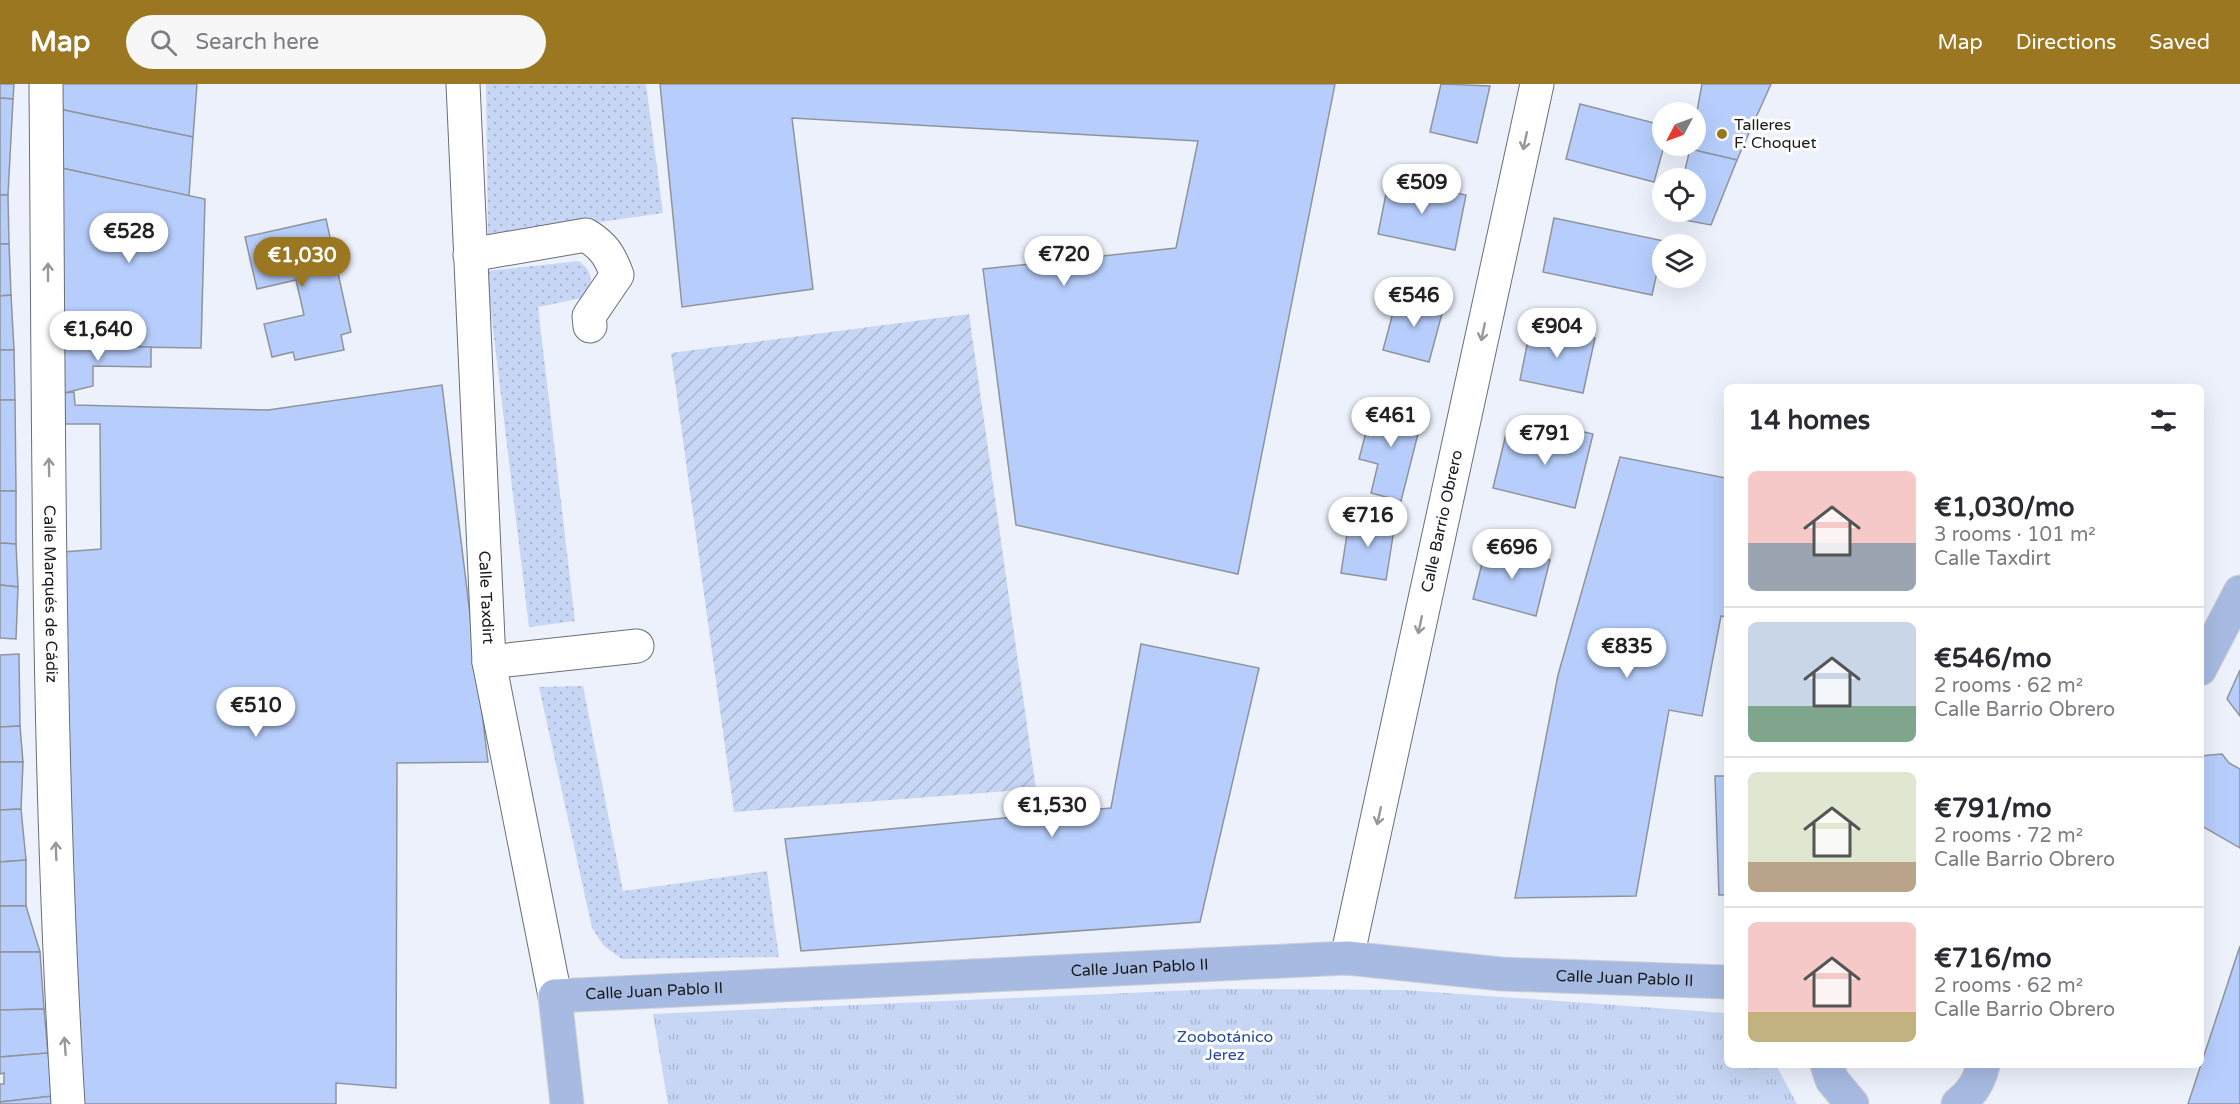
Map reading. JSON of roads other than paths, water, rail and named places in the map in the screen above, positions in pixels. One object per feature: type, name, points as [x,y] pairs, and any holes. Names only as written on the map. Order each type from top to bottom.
[{"type":"main road","points":[[2204,661],[2240,592]]},
{"type":"main road","name":"Calle Juan Pablo II","points":[[555,996],[1347,958],[1501,974],[1724,983]]},
{"type":"main road","name":"Calle Taxdirt","points":[[555,996],[567,1104]]},
{"type":"main road","points":[[1965,1101],[1980,1078],[1982,1068]]},
{"type":"street","name":"Calle Marqués de Cádiz","points":[[46,84],[52,720],[60,971],[68,1104]]},
{"type":"street","name":"Calle Taxdirt","points":[[463,84],[489,662],[555,996]]},
{"type":"street","name":"Calle Barrio Obrero","points":[[1347,958],[1537,84]]},
{"type":"street","points":[[470,255],[586,236],[600,243],[610,255],[617,275],[589,316],[590,326]]},
{"type":"street","points":[[489,662],[637,646]]},
{"type":"place","name":"Talleres F. Choquet","points":[[1722,134]]},
{"type":"park label","name":"Zoobotánico Jerez","points":[[1225,1046]]}]
